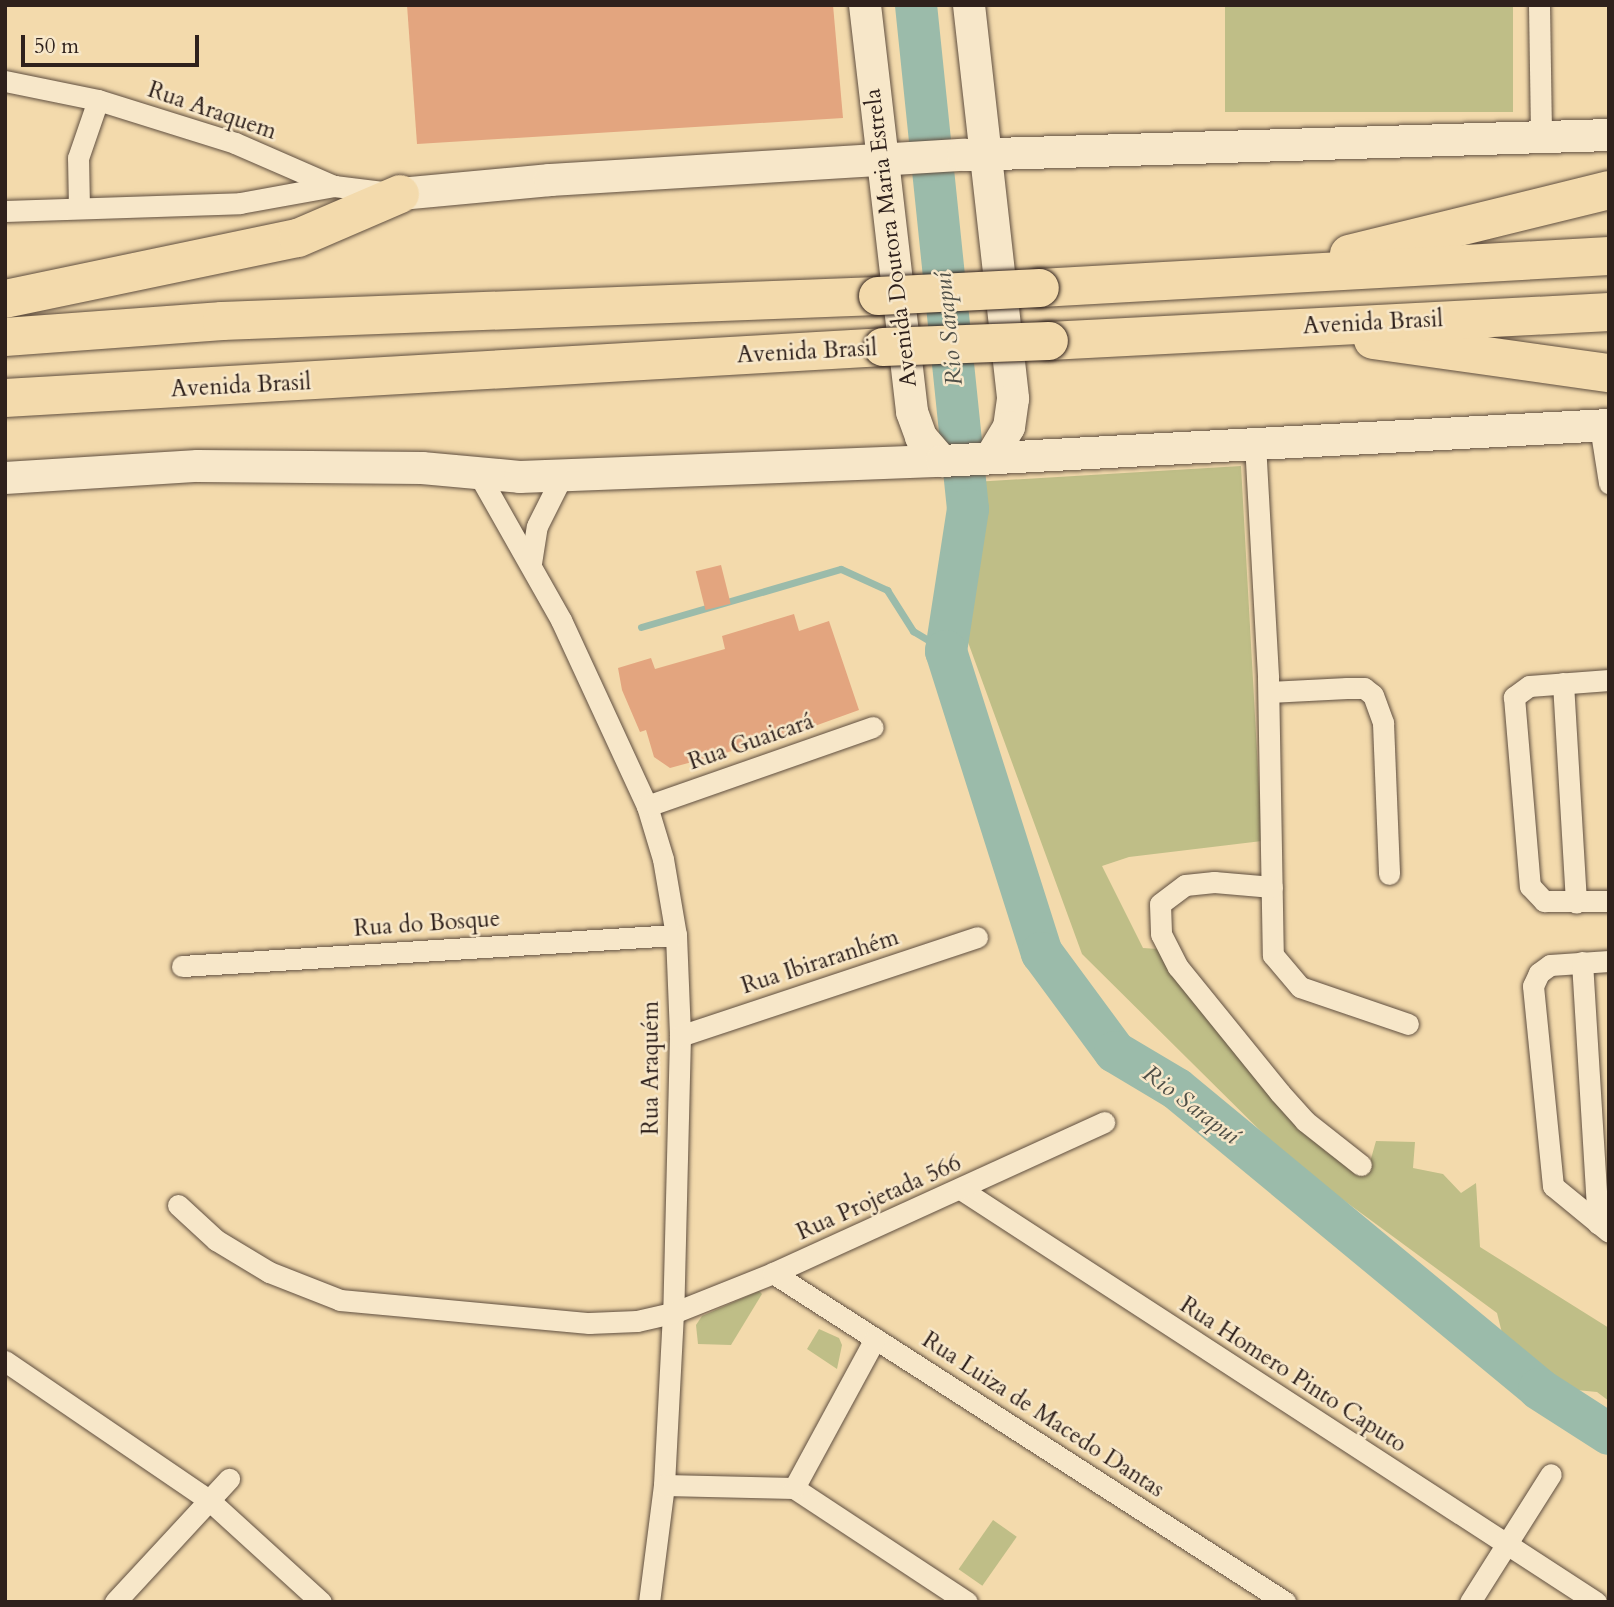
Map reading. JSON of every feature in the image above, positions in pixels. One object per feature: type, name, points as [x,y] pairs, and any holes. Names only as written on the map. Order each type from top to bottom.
[{"type":"highway","points":[[1258,276],[1609,190]]},
{"type":"highway","points":[[5,299],[298,238],[400,194]]},
{"type":"highway","points":[[5,337],[222,321],[878,296],[1609,256]]},
{"type":"highway","name":"Avenida Brasil","points":[[5,398],[883,347],[1609,312]]},
{"type":"highway","points":[[1281,327],[1609,373]]},
{"type":"street","name":"Avenida Doutora Maria Estrela","points":[[865,5],[880,160],[912,412],[921,437],[945,460]]},
{"type":"street","points":[[969,5],[984,119],[976,155],[1013,399],[1009,427],[987,457]]},
{"type":"street","points":[[1539,5],[1541,139]]},
{"type":"street","name":"Rua Araquem","points":[[5,81],[98,100],[235,143],[334,186],[400,194]]},
{"type":"street","points":[[79,208],[78,158],[98,100]]},
{"type":"street","points":[[823,163],[854,140],[876,111]]},
{"type":"street","points":[[984,119],[1023,153]]},
{"type":"street","points":[[400,194],[913,158],[1609,135]]},
{"type":"street","points":[[5,211],[240,202],[334,186]]},
{"type":"street","points":[[5,478],[198,466],[422,468],[479,475],[562,476],[945,460],[1605,426],[1609,483]]},
{"type":"street","points":[[1255,443],[1269,692],[1273,955],[1283,972],[1325,999],[1408,1024]]},
{"type":"street","name":"Rua Araquém","points":[[479,475],[531,563],[647,806],[663,859],[676,935],[680,1037],[673,1313],[664,1485],[649,1602]]},
{"type":"street","points":[[531,563],[537,526],[562,476]]},
{"type":"street","points":[[1609,680],[1529,686],[1514,697],[1530,886],[1544,901],[1609,901]]},
{"type":"street","points":[[1563,683],[1576,903]]},
{"type":"street","points":[[1269,692],[1364,688],[1373,695],[1383,723],[1389,874]]},
{"type":"street","name":"Rua Guaicará","points":[[647,806],[873,727]]},
{"type":"street","points":[[1272,887],[1214,882],[1185,885],[1160,904],[1161,934],[1178,967],[1280,1093],[1305,1121],[1361,1165]]},
{"type":"street","name":"Rua do Bosque","points":[[182,966],[676,935]]},
{"type":"street","name":"Rua Ibiraranhém","points":[[680,1037],[977,937]]},
{"type":"street","points":[[1604,1228],[1553,1186],[1533,986],[1539,973],[1550,965],[1609,961]]},
{"type":"street","points":[[1582,962],[1604,1228]]},
{"type":"street","name":"Rua Projetada 566","points":[[178,1205],[216,1240],[269,1272],[340,1300],[589,1323],[637,1321],[673,1313],[772,1273],[962,1190],[1104,1122]]},
{"type":"street","name":"Rua Homero Pinto Caputo","points":[[962,1190],[1596,1602]]},
{"type":"street","name":"Rua Luiza de Macedo Dantas","points":[[772,1273],[1284,1602]]},
{"type":"street","points":[[794,1488],[875,1339]]},
{"type":"street","points":[[5,1362],[210,1501],[321,1602]]},
{"type":"street","points":[[1470,1602],[1508,1546],[1551,1474]]},
{"type":"street","points":[[115,1602],[229,1479]]},
{"type":"street","points":[[664,1485],[794,1488],[967,1602]]},
{"type":"shaded area","points":[[1225,5],[1513,5],[1513,112],[1225,112]]},
{"type":"shaded area","points":[[1241,466],[1262,841],[1129,857],[1102,866],[1143,948],[1158,949],[1326,1152],[1366,1176],[1376,1141],[1415,1142],[1413,1168],[1443,1174],[1461,1193],[1476,1183],[1480,1247],[1609,1328],[1609,1401],[1597,1392],[1556,1388],[1505,1345],[1497,1313],[1293,1163],[1082,954],[961,623],[978,507],[974,482]]},
{"type":"shaded area","points":[[759,1291],[762,1294],[731,1345],[698,1344],[696,1325],[702,1316]]},
{"type":"shaded area","points":[[819,1329],[839,1338],[842,1345],[837,1369],[807,1349]]},
{"type":"shaded area","points":[[993,1520],[1017,1537],[982,1586],[959,1569]]},
{"type":"building","points":[[407,5],[833,5],[843,118],[417,144]]},
{"type":"building","points":[[721,565],[731,604],[705,610],[696,571]]},
{"type":"building","points":[[794,614],[799,631],[829,621],[859,710],[787,736],[670,768],[654,757],[646,730],[640,732],[622,690],[618,668],[651,658],[655,669],[725,649],[722,636]]},
{"type":"waterway","name":"Rio Sarapuí","points":[[916,5],[968,509],[946,651],[1042,953],[1115,1052],[1177,1089],[1539,1389],[1609,1434]]},
{"type":"waterway","name":"Rio Sarapuí","points":[[641,627],[841,569],[887,590],[913,631],[946,651]]}]
